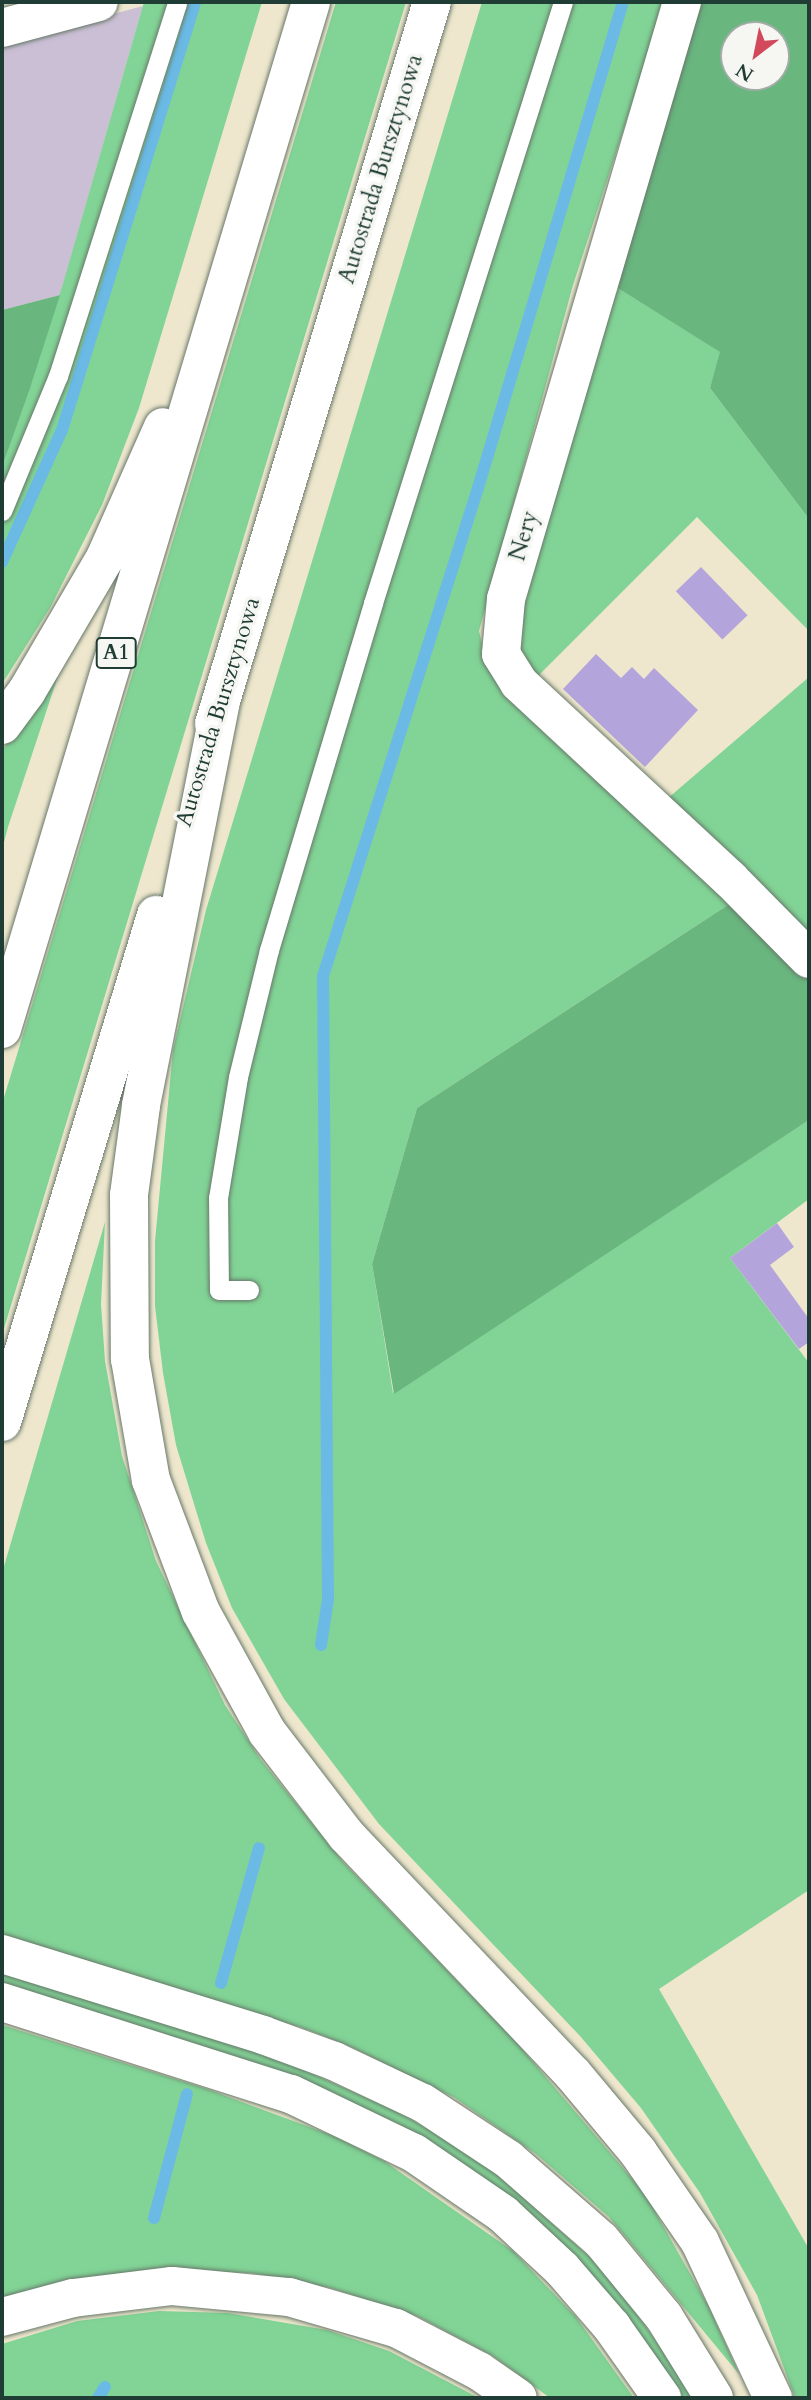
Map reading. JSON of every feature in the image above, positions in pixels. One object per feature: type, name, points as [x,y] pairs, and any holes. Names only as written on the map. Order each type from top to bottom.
[{"type":"main road","points":[[2,28],[99,2]]},
{"type":"main road","name":"A1","points":[[2,1029],[311,2]]},
{"type":"main road","name":"Autostrada Bursztynowa","points":[[2,1422],[432,2]]},
{"type":"main road","name":"Nery","points":[[682,2],[506,599],[501,654],[519,683],[730,879],[809,959]]},
{"type":"main road","points":[[2,725],[27,691],[105,558],[229,278]]},
{"type":"main road","points":[[221,701],[141,1106],[129,1195],[130,1359],[151,1480],[201,1612],[267,1732],[346,1835],[572,2073],[638,2152],[700,2242],[773,2398]]},
{"type":"main road","points":[[2,1954],[263,2035],[334,2062],[423,2103],[508,2159],[601,2240],[664,2317],[714,2398]]},
{"type":"main road","points":[[2,2002],[291,2094],[414,2153],[503,2214],[562,2269],[612,2326],[662,2398]]},
{"type":"main road","points":[[2,2317],[73,2298],[173,2286],[289,2297],[396,2328],[479,2371],[518,2398]]},
{"type":"lane","points":[[2,511],[58,376],[177,2]]},
{"type":"lane","points":[[249,1290],[219,1290],[218,1198],[237,1077],[269,950],[373,603],[563,2]]},
{"type":"shaded area","points":[[143,6],[60,295],[2,310],[2,44]]},
{"type":"green space","points":[[144,2],[262,2],[139,408],[102,505],[50,608],[2,684],[2,467],[62,287]]},
{"type":"green space","points":[[336,2],[406,2],[2,1335],[2,1104]]},
{"type":"green space","points":[[482,2],[665,2],[573,285],[479,631],[486,661],[731,903],[417,1108],[372,1264],[393,1393],[809,1120],[809,1199],[730,1258],[809,1363],[809,1890],[659,1989],[809,2249],[809,2398],[795,2398],[757,2295],[700,2193],[641,2108],[580,2036],[379,1824],[284,1699],[232,1608],[206,1543],[176,1445],[163,1373],[155,1306],[155,1241],[173,1050],[206,910]]},
{"type":"green space","points":[[700,2],[809,2],[809,519],[710,388],[720,352],[616,287]]},
{"type":"green space","points":[[616,287],[721,352],[710,388],[809,519],[809,631],[697,517],[536,678],[517,644],[522,613]]},
{"type":"green space","points":[[60,295],[30,388],[2,467],[2,310]]},
{"type":"green space","points":[[58,676],[8,827],[2,850],[2,750]]},
{"type":"green space","points":[[809,677],[809,943],[667,799]]},
{"type":"green space","points":[[731,903],[809,978],[809,1120],[394,1394],[372,1264],[417,1108]]},
{"type":"green space","points":[[105,1222],[101,1304],[105,1361],[122,1456],[156,1561],[225,1705],[261,1760],[344,1863],[517,2043],[645,2194],[709,2307],[739,2374],[609,2217],[536,2154],[455,2098],[347,2045],[303,2028],[2,1935],[2,1573]]},
{"type":"green space","points":[[2,1972],[219,2039],[306,2071],[398,2112],[456,2145],[492,2170],[593,2260],[631,2305],[695,2398],[681,2398],[511,2199],[2,1988]]},
{"type":"green space","points":[[2,2025],[207,2089],[334,2136],[384,2161],[513,2251],[576,2317],[634,2398],[550,2398],[493,2356],[417,2316],[331,2288],[251,2273],[165,2270],[2,2301]]},
{"type":"green space","points":[[159,2311],[228,2313],[327,2330],[389,2351],[479,2398],[2,2398],[2,2344],[77,2321]]},
{"type":"building","points":[[701,567],[748,615],[722,640],[676,591]]},
{"type":"building","points":[[596,654],[621,678],[632,667],[644,679],[654,668],[698,710],[645,767],[563,689]]},
{"type":"building","points":[[777,1223],[794,1247],[770,1265],[809,1319],[809,1342],[799,1349],[730,1258]]},
{"type":"waterway","points":[[2,562],[62,430],[195,2]]},
{"type":"waterway","points":[[321,1645],[328,1599],[323,976],[478,488],[623,2]]},
{"type":"waterway","points":[[221,1983],[259,1848]]},
{"type":"waterway","points":[[154,2218],[187,2094]]},
{"type":"waterway","points":[[98,2398],[105,2387]]}]
